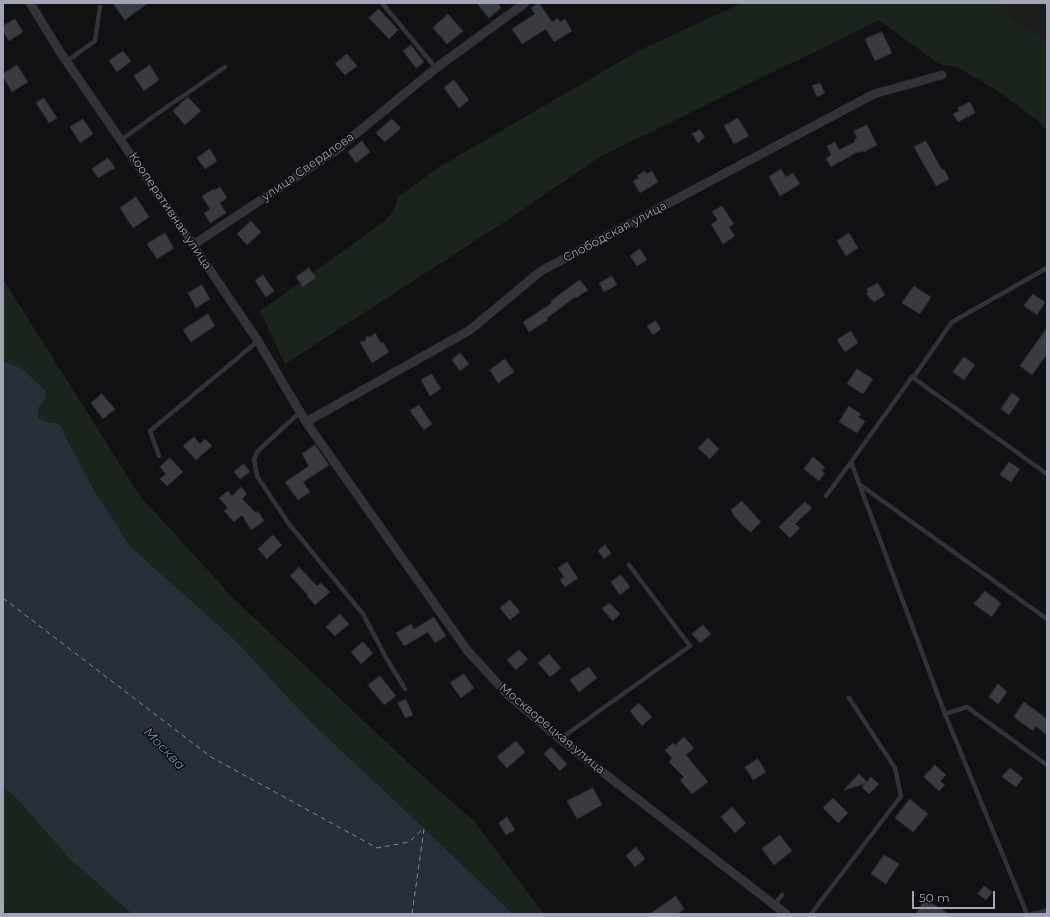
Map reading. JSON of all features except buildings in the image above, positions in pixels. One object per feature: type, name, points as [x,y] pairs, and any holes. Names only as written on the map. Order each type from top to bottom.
[{"type":"street","name":"Кооперативная улица","points":[[30,3],[67,61],[258,341],[306,422]]},
{"type":"street","name":"улица Свердлова","points":[[193,245],[335,151],[436,68],[525,3]]},
{"type":"street","name":"Слободская улица","points":[[306,422],[470,330],[541,271],[874,94],[942,75]]},
{"type":"street","name":"Москворецкая улица","points":[[306,422],[467,650],[506,693],[560,739],[780,911]]},
{"type":"lane","points":[[382,3],[436,68]]},
{"type":"lane","points":[[67,61],[95,41],[100,7]]},
{"type":"lane","points":[[121,140],[161,110],[225,67]]},
{"type":"lane","points":[[826,496],[912,377],[913,378],[952,322],[1047,268]]},
{"type":"lane","points":[[159,456],[150,431],[258,341]]},
{"type":"lane","points":[[913,378],[1047,474]]},
{"type":"lane","points":[[300,412],[258,451],[254,458],[257,476],[289,524],[363,614],[384,654],[405,689]]},
{"type":"lane","points":[[851,462],[946,714],[1027,914]]},
{"type":"lane","points":[[859,484],[1047,619]]},
{"type":"lane","points":[[560,739],[690,646],[629,564]]},
{"type":"lane","points":[[811,914],[902,796],[895,768],[849,698]]},
{"type":"lane","points":[[946,714],[967,707],[1047,765]]},
{"type":"lane","points":[[780,911],[782,895]]},
{"type":"lane","points":[[1032,914],[1047,912]]},
{"type":"shaded area","points":[[742,3],[1000,3],[1013,18],[1035,34],[1047,40],[1047,130],[1037,120],[995,89],[957,67],[939,64],[879,20],[598,158],[512,217],[285,364],[260,311],[386,220],[394,209],[398,197],[439,167],[640,50]]},
{"type":"shaded area","points":[[1000,3],[1047,3],[1047,40],[1035,34],[1013,18]]},
{"type":"shaded area","points":[[3,279],[140,496],[235,600],[416,770],[474,821],[544,914],[513,914],[313,724],[236,641],[130,546],[94,490],[61,425],[44,421],[38,417],[39,407],[46,398],[21,368],[3,361]]},
{"type":"shaded area","points":[[3,787],[17,799],[71,859],[132,914],[6,914],[3,909]]},
{"type":"water","name":"Москва","points":[[3,361],[21,368],[45,390],[46,398],[39,407],[38,417],[44,421],[61,425],[94,490],[130,546],[236,641],[313,724],[513,914],[132,914],[70,859],[17,799],[3,787]]},
{"type":"ferry route","points":[[3,598],[211,757],[377,848],[409,842],[424,828]]},
{"type":"ferry route","points":[[412,914],[424,829]]}]
